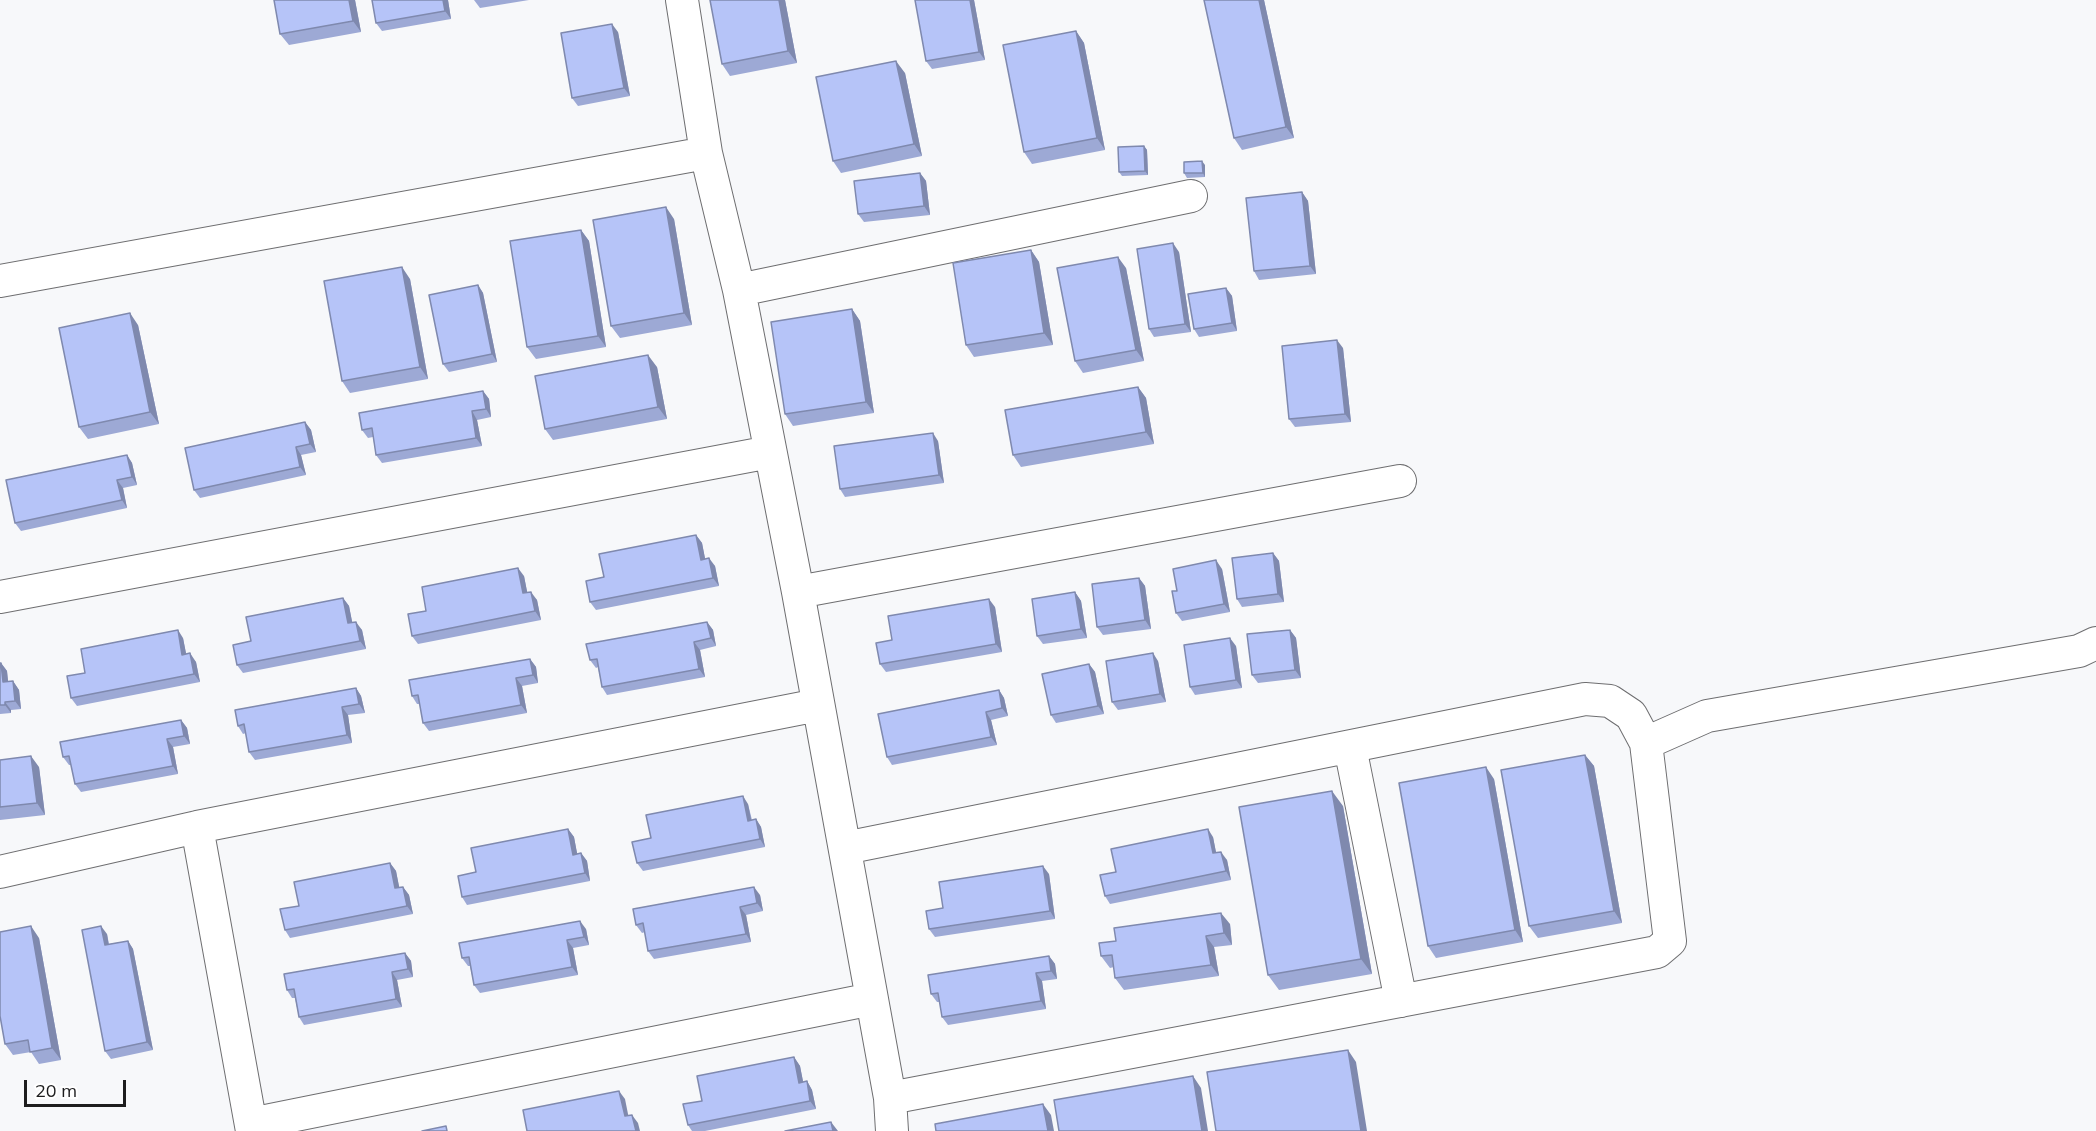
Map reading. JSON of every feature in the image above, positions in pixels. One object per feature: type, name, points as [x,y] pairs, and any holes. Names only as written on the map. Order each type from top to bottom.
[{"type":"street","points":[[682,0],[706,153],[740,290],[798,592],[890,1098],[892,1131]]},
{"type":"street","points":[[0,281],[706,153]]},
{"type":"street","points":[[740,290],[1191,196]]},
{"type":"street","points":[[0,597],[770,452]]},
{"type":"street","points":[[798,592],[1400,481]]},
{"type":"street","points":[[1646,743],[1707,717],[2079,651],[2096,643]]},
{"type":"street","points":[[845,848],[1585,699],[1610,701],[1630,715],[1646,743],[1670,941],[1657,952],[890,1098]]},
{"type":"street","points":[[0,872],[197,827],[818,705]]},
{"type":"street","points":[[1350,747],[1401,1000]]},
{"type":"street","points":[[197,827],[252,1128],[872,999]]},
{"type":"building","points":[[274,0],[349,0],[353,21],[280,34]]},
{"type":"building","points":[[372,0],[443,0],[445,11],[376,23]]},
{"type":"building","points":[[710,0],[779,0],[788,51],[722,64]]},
{"type":"building","points":[[915,0],[970,0],[979,52],[926,61]]},
{"type":"building","points":[[1204,0],[1259,0],[1286,127],[1234,138]]},
{"type":"building","points":[[612,24],[624,88],[572,98],[561,33]]},
{"type":"building","points":[[1076,31],[1097,138],[1024,152],[1003,45]]},
{"type":"building","points":[[896,61],[914,144],[833,161],[816,77]]},
{"type":"building","points":[[1144,146],[1145,171],[1119,172],[1118,147]]},
{"type":"building","points":[[1202,161],[1203,173],[1184,173],[1184,162]]},
{"type":"building","points":[[920,173],[924,206],[858,214],[854,181]]},
{"type":"building","points":[[1302,192],[1310,266],[1254,271],[1246,198]]},
{"type":"building","points":[[666,207],[684,313],[611,326],[593,220]]},
{"type":"building","points":[[581,230],[598,336],[527,347],[510,241]]},
{"type":"building","points":[[1173,243],[1185,324],[1149,329],[1137,249]]},
{"type":"building","points":[[1031,250],[1044,333],[966,345],[953,263]]},
{"type":"building","points":[[1118,257],[1136,350],[1075,361],[1057,268]]},
{"type":"building","points":[[402,267],[420,367],[342,381],[324,281]]},
{"type":"building","points":[[478,285],[492,354],[443,364],[429,295]]},
{"type":"building","points":[[1226,288],[1232,323],[1194,329],[1188,294]]},
{"type":"building","points":[[852,309],[866,402],[785,414],[771,322]]},
{"type":"building","points":[[130,313],[150,412],[79,427],[59,328]]},
{"type":"building","points":[[1337,340],[1345,414],[1289,419],[1282,346]]},
{"type":"building","points":[[648,355],[658,407],[545,429],[535,376]]},
{"type":"building","points":[[1138,387],[1146,432],[1013,455],[1005,410]]},
{"type":"building","points":[[483,391],[486,409],[472,411],[476,438],[376,455],[372,428],[362,430],[359,413]]},
{"type":"building","points":[[305,422],[310,444],[296,447],[300,467],[194,490],[185,448]]},
{"type":"building","points":[[933,433],[939,475],[840,489],[834,446]]},
{"type":"building","points":[[127,455],[132,477],[117,480],[122,500],[15,523],[6,480]]},
{"type":"building","points":[[696,535],[701,560],[709,558],[713,578],[590,602],[586,581],[604,577],[599,554]]},
{"type":"building","points":[[1273,553],[1278,594],[1237,599],[1232,558]]},
{"type":"building","points":[[1216,560],[1224,604],[1176,613],[1172,591],[1177,591],[1173,569]]},
{"type":"building","points":[[518,568],[523,593],[531,592],[535,611],[412,636],[408,614],[426,611],[422,587]]},
{"type":"building","points":[[1139,578],[1145,620],[1097,627],[1092,584]]},
{"type":"building","points":[[1075,592],[1081,629],[1037,636],[1032,599]]},
{"type":"building","points":[[343,598],[348,623],[356,622],[360,641],[237,665],[233,645],[251,641],[246,617]]},
{"type":"building","points":[[989,599],[996,644],[880,664],[876,643],[892,640],[888,616]]},
{"type":"building","points":[[707,622],[711,638],[694,642],[699,669],[602,687],[597,659],[590,660],[586,644]]},
{"type":"building","points":[[178,630],[182,655],[190,653],[194,674],[71,698],[67,676],[85,673],[81,649]]},
{"type":"building","points":[[1290,630],[1295,670],[1252,675],[1247,634]]},
{"type":"building","points":[[1230,638],[1236,680],[1190,687],[1184,645]]},
{"type":"building","points":[[1153,653],[1160,694],[1112,702],[1106,661]]},
{"type":"building","points":[[530,659],[533,675],[516,678],[521,705],[423,723],[418,695],[412,696],[409,680]]},
{"type":"building","points":[[0,663],[3,682],[13,681],[15,701],[5,702],[5,705],[0,705]]},
{"type":"building","points":[[1089,664],[1098,706],[1051,715],[1042,674]]},
{"type":"building","points":[[356,688],[359,704],[342,707],[347,735],[249,752],[244,724],[238,726],[235,710]]},
{"type":"building","points":[[999,690],[1002,708],[986,712],[991,737],[887,757],[878,714]]},
{"type":"building","points":[[181,720],[184,736],[167,739],[173,766],[75,784],[69,756],[63,757],[60,742]]},
{"type":"building","points":[[1585,755],[1614,911],[1529,926],[1501,770]]},
{"type":"building","points":[[31,756],[37,803],[0,807],[0,760]]},
{"type":"building","points":[[1486,767],[1515,930],[1428,946],[1399,783]]},
{"type":"building","points":[[1332,791],[1361,959],[1268,975],[1239,807]]},
{"type":"building","points":[[743,796],[748,821],[756,819],[760,839],[637,863],[632,842],[651,838],[646,815]]},
{"type":"building","points":[[568,829],[573,855],[581,853],[585,873],[462,897],[458,876],[476,872],[471,848]]},
{"type":"building","points":[[1208,829],[1213,853],[1221,852],[1226,871],[1105,896],[1100,875],[1116,872],[1111,849]]},
{"type":"building","points":[[390,863],[395,888],[403,887],[407,906],[285,930],[280,909],[299,906],[294,882]]},
{"type":"building","points":[[1043,866],[1050,911],[929,929],[926,911],[943,908],[939,882]]},
{"type":"building","points":[[754,887],[757,903],[740,907],[746,934],[648,951],[643,923],[636,925],[633,909]]},
{"type":"building","points":[[1221,913],[1224,933],[1206,936],[1211,965],[1115,978],[1112,955],[1101,956],[1099,943],[1116,941],[1114,928]]},
{"type":"building","points":[[580,921],[584,937],[567,940],[572,967],[474,985],[469,957],[462,958],[459,943]]},
{"type":"building","points":[[31,926],[52,1048],[30,1052],[28,1040],[5,1044],[0,1016],[0,932]]},
{"type":"building","points":[[101,926],[105,945],[128,941],[147,1042],[105,1051],[82,930]]},
{"type":"building","points":[[405,953],[408,969],[392,972],[396,999],[299,1017],[294,989],[287,990],[284,974]]},
{"type":"building","points":[[1049,956],[1051,971],[1036,973],[1041,1001],[942,1017],[938,993],[931,994],[928,975]]},
{"type":"building","points":[[1348,1050],[1361,1131],[1216,1131],[1207,1072]]},
{"type":"building","points":[[794,1057],[799,1083],[807,1081],[810,1101],[688,1125],[683,1104],[702,1101],[697,1076]]},
{"type":"building","points":[[1193,1076],[1202,1131],[1059,1131],[1054,1100]]},
{"type":"building","points":[[619,1091],[625,1116],[632,1115],[636,1131],[527,1131],[523,1110]]},
{"type":"building","points":[[1043,1104],[1048,1131],[936,1131],[935,1124]]},
{"type":"building","points":[[831,1122],[833,1131],[785,1131]]},
{"type":"building","points":[[446,1126],[447,1131],[422,1131]]}]
